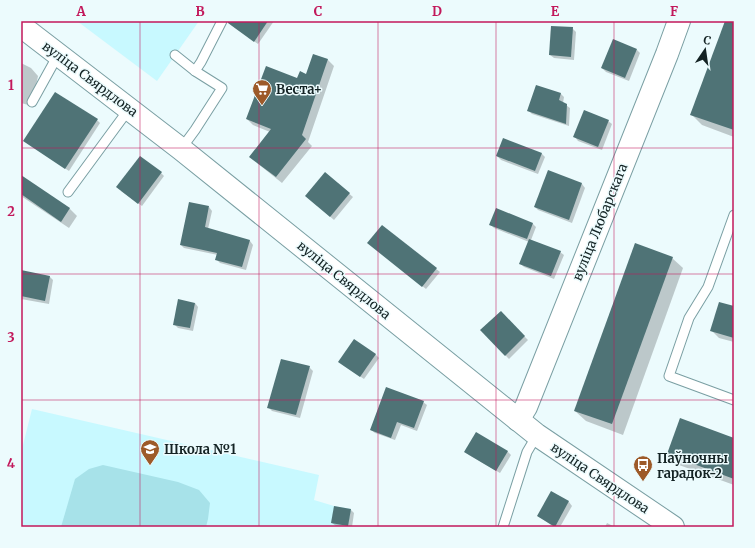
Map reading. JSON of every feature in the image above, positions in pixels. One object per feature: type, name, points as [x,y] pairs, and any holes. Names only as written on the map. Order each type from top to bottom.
[{"type":"street","name":"вуліца Любарскага","points":[[518,420],[531,396],[679,21]]},
{"type":"street","name":"вуліца Свярдлова","points":[[21,26],[181,149],[537,435],[673,527]]},
{"type":"lane","points":[[195,71],[202,62],[222,21]]},
{"type":"lane","points":[[32,102],[58,55]]},
{"type":"lane","points":[[176,55],[195,71],[222,88],[181,149]]},
{"type":"lane","points":[[68,192],[129,109]]},
{"type":"lane","points":[[734,215],[708,288],[689,318],[669,376],[734,400]]},
{"type":"lane","points":[[503,527],[527,452],[537,435]]},
{"type":"shaded area","points":[[77,21],[199,21],[157,81]]},
{"type":"shaded area","name":"Школа №1","points":[[32,409],[319,475],[314,500],[351,509],[348,527],[21,527],[21,453]]},
{"type":"shaded area","points":[[103,465],[178,482],[199,490],[210,503],[206,527],[61,527],[75,479],[89,469]]},
{"type":"building","points":[[228,21],[268,21],[254,42],[228,23]]},
{"type":"building","points":[[725,21],[734,21],[734,130],[690,115]]},
{"type":"building","points":[[551,26],[573,27],[571,57],[549,55]]},
{"type":"building","points":[[613,39],[637,49],[625,78],[601,68]]},
{"type":"building","points":[[313,54],[328,59],[302,135],[306,139],[276,177],[249,157],[271,129],[246,119],[266,66],[297,78],[300,71],[306,74]]},
{"type":"building","points":[[536,85],[561,93],[559,100],[567,104],[566,124],[527,111]]},
{"type":"building","points":[[55,92],[98,119],[65,169],[23,141]]},
{"type":"building","points":[[584,110],[609,120],[598,147],[573,137]]},
{"type":"building","points":[[503,138],[542,153],[535,171],[496,156]]},
{"type":"building","points":[[140,156],[162,172],[138,204],[116,187]]},
{"type":"building","points":[[548,170],[582,183],[569,220],[534,207]]},
{"type":"building","points":[[325,172],[350,193],[330,217],[305,196]]},
{"type":"building","points":[[21,175],[70,208],[61,222],[21,194]]},
{"type":"building","points":[[189,202],[209,206],[205,227],[250,240],[242,267],[215,260],[217,253],[180,245]]},
{"type":"building","points":[[496,208],[533,223],[527,239],[489,225]]},
{"type":"building","points":[[382,225],[437,268],[422,287],[367,243]]},
{"type":"building","points":[[529,239],[561,251],[551,276],[519,264]]},
{"type":"building","points":[[635,243],[673,257],[612,424],[574,411]]},
{"type":"building","points":[[21,270],[50,276],[45,301],[21,296]]},
{"type":"building","points":[[178,299],[195,303],[190,328],[173,325]]},
{"type":"building","points":[[719,302],[734,306],[734,338],[710,331]]},
{"type":"building","points":[[501,311],[525,336],[505,356],[480,330]]},
{"type":"building","points":[[354,339],[376,354],[360,377],[338,362]]},
{"type":"building","points":[[281,359],[310,366],[296,415],[267,408]]},
{"type":"building","points":[[386,387],[424,401],[414,428],[397,422],[391,438],[370,430]]},
{"type":"building","points":[[680,418],[734,438],[734,479],[667,454]]},
{"type":"building","points":[[476,432],[508,451],[496,471],[464,452]]},
{"type":"building","points":[[551,491],[569,501],[555,527],[537,516]]},
{"type":"building","points":[[334,506],[351,509],[348,526],[331,523]]},
{"type":"place","name":"Веста+","points":[[262,106]]},
{"type":"place","name":"Школа №1","points":[[150,466]]},
{"type":"place","name":"Паўночны гарадок-2","points":[[643,482]]}]
